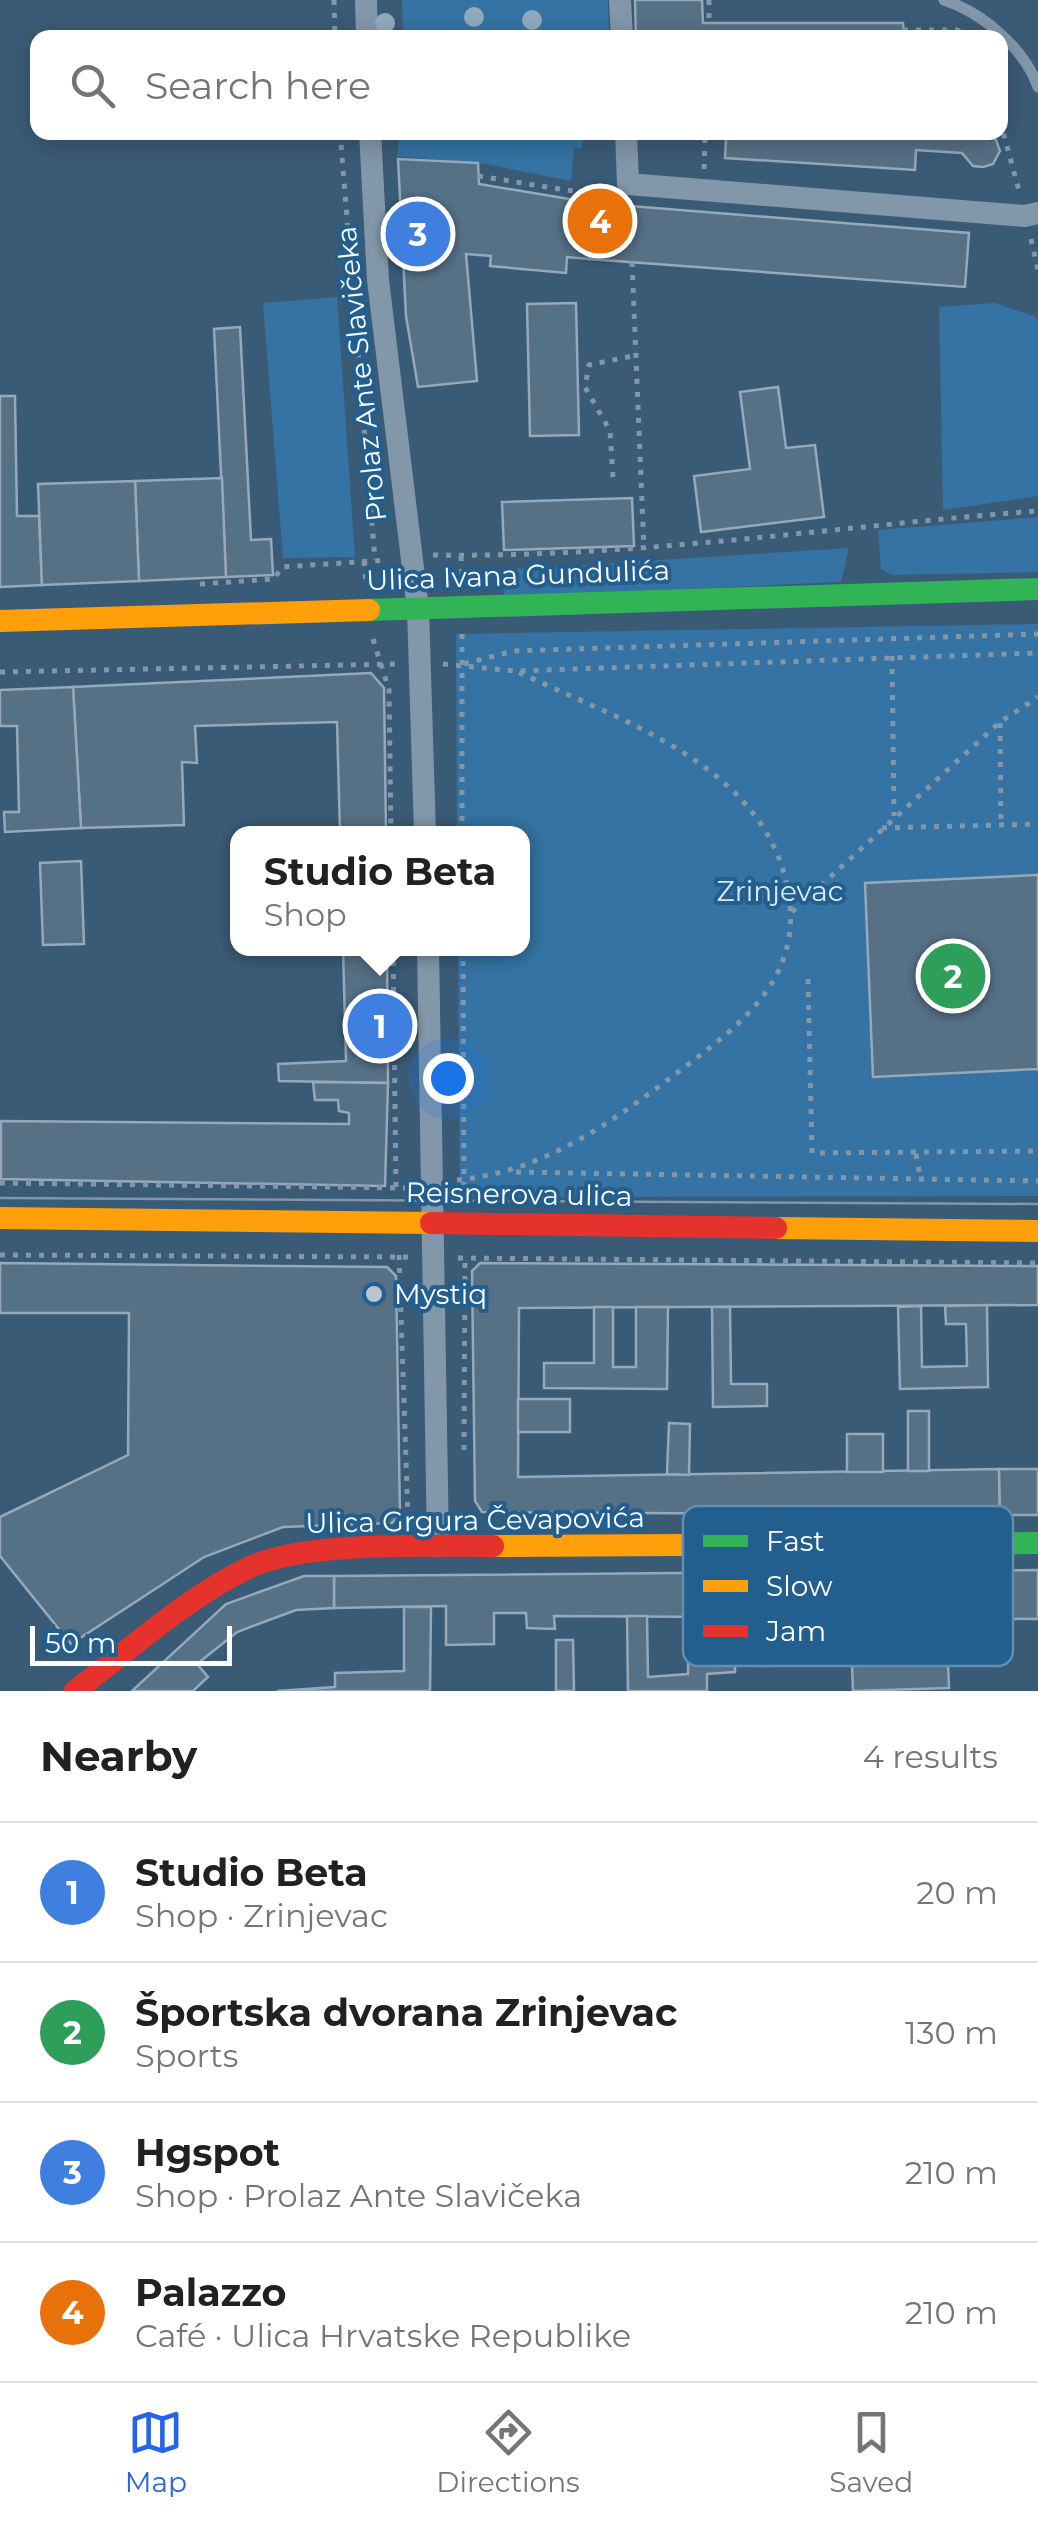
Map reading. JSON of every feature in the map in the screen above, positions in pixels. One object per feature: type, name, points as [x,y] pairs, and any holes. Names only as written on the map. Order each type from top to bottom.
[{"type":"street","points":[[366,0],[367,30]]},
{"type":"street","points":[[620,0],[622,30]]},
{"type":"street","name":"Prolaz Ante Slavičeka","points":[[370,140],[378,280],[418,608]]},
{"type":"street","points":[[620,140],[628,191],[1015,215],[1038,213]]},
{"type":"street","name":"Ulica Ivana Gundulića","points":[[0,621],[1038,589]]},
{"type":"street","points":[[418,608],[425,826]]},
{"type":"street","points":[[428,956],[436,1223],[438,1546]]},
{"type":"street","name":"Reisnerova ulica","points":[[0,1218],[1038,1231]]},
{"type":"street","name":"Ulica Grgura Čevapovića","points":[[1013,1542],[1038,1542]]},
{"type":"street","name":"Ulica Grgura Čevapovića","points":[[75,1691],[214,1587],[252,1566],[287,1554],[438,1546],[683,1544]]},
{"type":"lane","points":[[944,0],[976,15],[995,30]]},
{"type":"lane","points":[[1008,44],[1027,64],[1038,87]]},
{"type":"path","points":[[334,0],[336,30]]},
{"type":"path","points":[[708,0],[709,23]]},
{"type":"path","points":[[904,30],[958,30]]},
{"type":"path","points":[[341,140],[375,560]]},
{"type":"path","points":[[478,176],[628,191]]},
{"type":"path","points":[[632,262],[644,550]]},
{"type":"path","points":[[612,477],[610,431],[585,387],[588,365],[636,355]]},
{"type":"path","points":[[196,584],[274,579],[282,567],[644,550],[866,524],[1038,511]]},
{"type":"path","points":[[462,556],[462,826]]},
{"type":"path","points":[[364,561],[378,664],[389,690],[391,826]]},
{"type":"path","points":[[462,665],[513,651],[1038,634]]},
{"type":"path","points":[[0,672],[378,664],[462,665],[516,671],[1038,652]]},
{"type":"path","points":[[892,656],[894,816]]},
{"type":"path","points":[[513,1172],[606,1126],[718,1042],[771,987],[789,952],[792,912],[784,873],[770,837],[732,790],[691,758],[642,729],[516,671]]},
{"type":"path","points":[[792,912],[1000,722],[1038,697]]},
{"type":"path","points":[[1000,722],[1001,825]]},
{"type":"path","points":[[882,828],[1038,824]]},
{"type":"path","points":[[393,956],[396,1223],[408,1532]]},
{"type":"path","points":[[808,979],[812,1153],[1038,1151]]},
{"type":"path","points":[[916,1153],[920,1181]]},
{"type":"path","points":[[0,1182],[396,1190],[513,1172],[1038,1181]]},
{"type":"path","points":[[0,1254],[1038,1264]]},
{"type":"green space","points":[[402,0],[608,0],[609,30],[403,30]]},
{"type":"green space","points":[[399,140],[583,140],[582,149],[574,148],[571,181],[486,164],[397,156]]},
{"type":"green space","points":[[337,297],[355,557],[283,558],[263,303]]},
{"type":"green space","points":[[995,303],[1036,317],[1038,323],[1038,496],[943,510],[939,307]]},
{"type":"green space","points":[[1038,517],[1038,572],[892,575],[881,569],[878,530]]},
{"type":"green space","points":[[849,548],[841,582],[505,597],[502,570]]},
{"type":"green space","name":"Zrinjevac","points":[[1038,624],[1038,1196],[460,1197],[458,956],[530,956],[530,826],[457,826],[456,634]]},
{"type":"building","points":[[635,0],[702,0],[703,23],[903,23],[904,30],[636,30]]},
{"type":"building","points":[[726,140],[996,140],[1000,151],[993,164],[983,167],[973,166],[962,153],[916,150],[915,170],[725,158]]},
{"type":"building","points":[[398,159],[478,163],[479,184],[593,203],[589,259],[567,257],[566,273],[490,266],[491,256],[466,254],[477,381],[418,387],[406,316]]},
{"type":"building","points":[[593,203],[969,233],[965,287],[589,259]]},
{"type":"building","points":[[576,303],[579,435],[530,436],[527,304]]},
{"type":"building","points":[[240,327],[251,540],[271,539],[273,575],[226,577],[214,329]]},
{"type":"building","points":[[778,387],[786,448],[815,445],[824,517],[701,532],[694,476],[750,469],[740,392]]},
{"type":"building","points":[[0,396],[15,396],[17,516],[39,516],[42,585],[0,587]]},
{"type":"building","points":[[222,478],[226,577],[139,581],[135,481]]},
{"type":"building","points":[[135,481],[139,581],[42,585],[38,484]]},
{"type":"building","points":[[632,498],[634,546],[504,550],[502,502]]},
{"type":"building","points":[[371,673],[384,688],[386,826],[340,826],[337,722],[195,726],[197,763],[182,762],[184,825],[81,828],[73,687]]},
{"type":"building","points":[[73,687],[81,828],[5,832],[4,812],[19,812],[17,726],[0,726],[0,690]]},
{"type":"building","points":[[81,861],[84,944],[43,945],[40,863]]},
{"type":"building","points":[[1038,875],[1038,1069],[873,1077],[865,883]]},
{"type":"building","points":[[343,956],[387,956],[388,1083],[279,1081],[278,1064],[346,1061]]},
{"type":"building","points":[[313,1082],[388,1083],[385,1186],[1,1179],[1,1121],[349,1124],[349,1113],[339,1111],[338,1100],[315,1100]]},
{"type":"building","points":[[0,1263],[387,1267],[396,1276],[400,1515],[392,1523],[283,1527],[204,1557],[71,1644],[0,1556],[0,1517],[128,1455],[129,1313],[0,1313]]},
{"type":"building","points":[[480,1263],[1038,1266],[1038,1305],[519,1308],[518,1477],[999,1469],[1000,1506],[683,1506],[683,1513],[482,1512],[475,1501],[472,1271]]},
{"type":"building","points":[[987,1305],[988,1387],[900,1389],[898,1307],[921,1306],[922,1367],[967,1366],[966,1324],[946,1324],[945,1306]]},
{"type":"building","points":[[594,1307],[613,1307],[613,1367],[636,1367],[636,1307],[668,1307],[667,1389],[544,1388],[544,1363],[594,1363]]},
{"type":"building","points":[[712,1307],[730,1307],[731,1384],[767,1384],[767,1406],[713,1407]]},
{"type":"building","points":[[518,1399],[570,1399],[570,1432],[518,1432]]},
{"type":"building","points":[[908,1411],[929,1411],[929,1471],[908,1471]]},
{"type":"building","points":[[669,1423],[690,1424],[689,1475],[667,1474]]},
{"type":"building","points":[[847,1434],[883,1434],[883,1472],[847,1472]]},
{"type":"building","points":[[999,1469],[1038,1469],[1038,1515],[1013,1515],[1013,1506],[1000,1506]]},
{"type":"building","points":[[1013,1570],[1038,1570],[1038,1619],[1013,1619]]},
{"type":"building","points":[[683,1573],[683,1617],[554,1616],[555,1629],[527,1628],[526,1613],[494,1613],[494,1644],[446,1645],[446,1606],[334,1608],[334,1576]]},
{"type":"building","points":[[304,1576],[334,1576],[334,1608],[296,1610],[237,1632],[197,1664],[208,1677],[193,1691],[132,1691],[226,1604]]},
{"type":"building","points":[[404,1607],[431,1607],[430,1691],[277,1691],[335,1687],[335,1673],[404,1671]]},
{"type":"building","points":[[627,1616],[647,1616],[648,1677],[688,1674],[688,1666],[735,1666],[735,1672],[707,1674],[707,1691],[628,1691]]},
{"type":"building","points":[[556,1640],[573,1640],[574,1691],[556,1691]]},
{"type":"building","points":[[852,1666],[948,1666],[949,1688],[853,1691]]},
{"type":"tram line","points":[[0,1198],[1038,1204]]},
{"type":"traffic: fast","points":[[369,610],[1038,589]]},
{"type":"traffic: fast","points":[[1013,1543],[1038,1543]]},
{"type":"traffic: slow","points":[[0,621],[369,610]]},
{"type":"traffic: slow","points":[[0,1218],[431,1223]]},
{"type":"traffic: slow","points":[[776,1228],[1038,1231]]},
{"type":"traffic: slow","points":[[493,1546],[683,1545]]},
{"type":"traffic: jam","points":[[431,1223],[776,1228]]},
{"type":"traffic: jam","points":[[75,1691],[204,1593],[250,1567],[335,1549],[493,1546]]},
{"type":"place","name":"Palazzo","points":[[600,221]]},
{"type":"place","name":"Hgspot","points":[[418,234]]},
{"type":"place","name":"Športska dvorana Zrinjevac","points":[[953,976]]},
{"type":"place","name":"Studio Beta","points":[[380,1026]]},
{"type":"place","name":"Mystiq","points":[[374,1294]]}]
